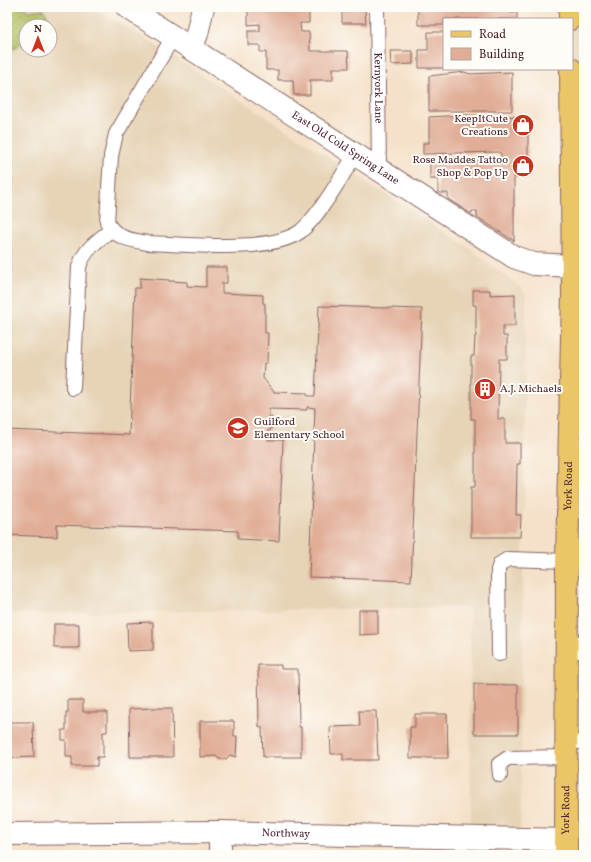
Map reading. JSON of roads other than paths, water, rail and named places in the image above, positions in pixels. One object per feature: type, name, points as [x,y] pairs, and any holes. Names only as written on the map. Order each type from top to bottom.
[{"type":"main road","points":[[570,7],[570,18]]},
{"type":"main road","name":"York Road","points":[[566,847],[576,647],[567,560],[577,385],[572,266],[571,70]]},
{"type":"street","name":"East Old Cold Spring Lane","points":[[127,7],[514,257],[534,264],[572,266]]},
{"type":"street","points":[[191,49],[197,34],[203,7]]},
{"type":"street","points":[[220,832],[220,855]]},
{"type":"street","name":"Northway","points":[[7,834],[220,832],[566,847]]},
{"type":"lane","name":"Kernyork Lane","points":[[376,7],[379,169]]},
{"type":"lane","points":[[173,37],[116,134],[111,156],[107,222],[111,230],[118,236],[148,243],[250,245],[270,244],[286,239],[301,230],[315,215],[356,154]]},
{"type":"lane","points":[[73,388],[79,267],[82,258],[88,249],[111,230]]},
{"type":"lane","points":[[499,654],[498,570],[500,564],[508,559],[567,560]]},
{"type":"lane","points":[[500,775],[499,764],[508,758],[572,747]]},
{"type":"place","name":"KeepItCute Creations","points":[[523,125]]},
{"type":"place","name":"Rose Maddes Tattoo Shop & Pop Up","points":[[523,166]]},
{"type":"place","name":"A.J. Michaels","points":[[485,389]]},
{"type":"place","name":"Guilford Elementary School","points":[[238,428]]}]
